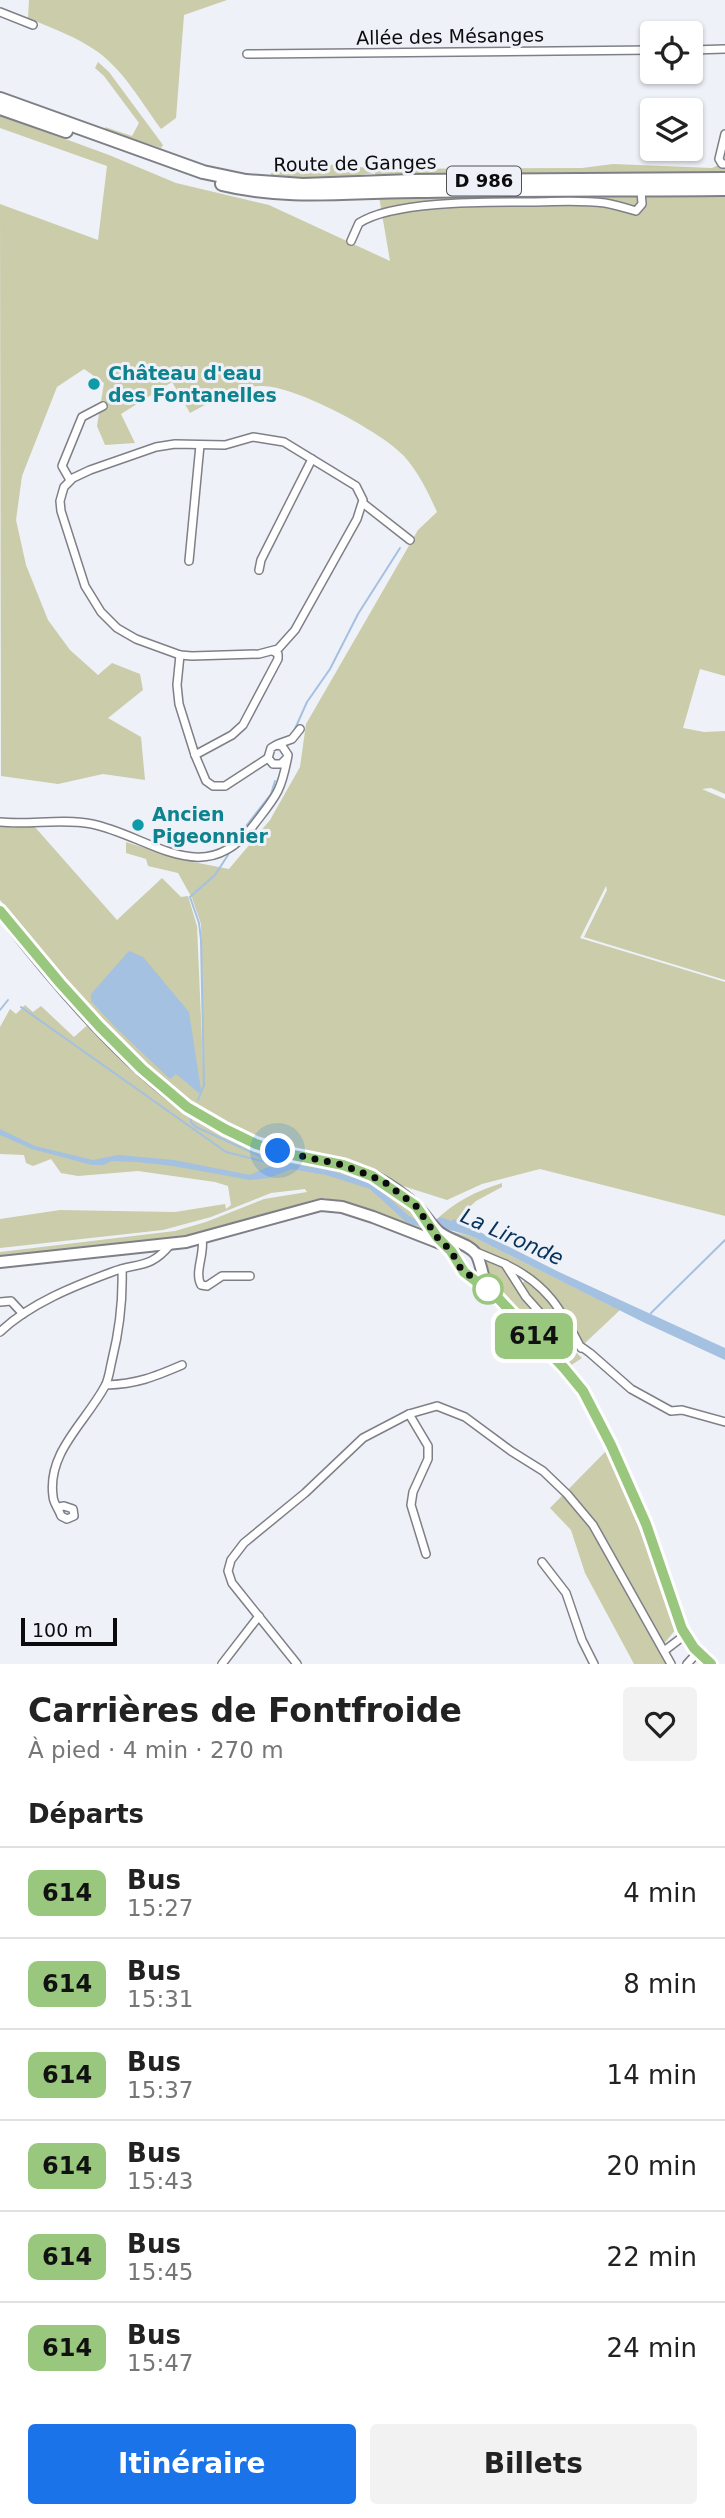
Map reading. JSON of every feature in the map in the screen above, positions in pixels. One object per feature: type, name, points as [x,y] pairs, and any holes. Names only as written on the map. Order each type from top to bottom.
[{"type":"main road","name":"Route de Ganges","points":[[0,99],[203,172],[246,181],[303,185],[411,181],[725,179]]},
{"type":"main road","name":"Route de Ganges","points":[[0,108],[191,176],[237,188],[273,193],[725,189]]},
{"type":"street","points":[[0,12],[33,25]]},
{"type":"street","name":"Allée des Mésanges","points":[[247,54],[640,50]]},
{"type":"street","points":[[703,50],[725,50]]},
{"type":"street","points":[[724,164],[719,159],[725,134]]},
{"type":"street","points":[[351,242],[359,223],[398,210],[452,203],[574,201],[608,203],[636,211],[642,204],[641,190]]},
{"type":"street","points":[[70,480],[62,466],[82,416],[103,406]]},
{"type":"street","points":[[364,504],[295,630],[273,651],[259,654],[180,655],[128,635],[109,621],[94,604],[85,586],[61,511],[62,493],[70,480],[90,470],[156,447],[175,444],[225,445],[261,437],[280,440],[356,486],[361,492],[364,504],[410,540]]},
{"type":"street","points":[[189,561],[200,446]]},
{"type":"street","points":[[259,570],[261,560],[312,459]]},
{"type":"street","points":[[195,755],[232,735],[243,725],[278,659],[278,654],[273,651]]},
{"type":"street","points":[[180,655],[177,685],[179,704],[206,781],[218,787],[229,784],[270,760]]},
{"type":"street","points":[[0,822],[87,823],[182,856],[201,859],[238,844],[272,803],[281,787],[288,757],[300,729],[289,741],[269,750],[270,760],[280,776],[281,787]]},
{"type":"street","points":[[276,745],[284,747],[288,757]]},
{"type":"street","points":[[270,760],[281,764],[288,757]]},
{"type":"street","points":[[0,911],[99,1026],[142,1069],[187,1107],[256,1144],[288,1154],[343,1165],[372,1176],[405,1197],[426,1217],[435,1232],[469,1252],[488,1288]]},
{"type":"street","points":[[0,1262],[170,1245],[202,1239],[321,1205],[342,1207],[420,1237],[505,1264],[533,1279],[549,1295],[569,1323],[581,1348]]},
{"type":"street","points":[[420,1237],[435,1232]]},
{"type":"street","points":[[202,1239],[204,1247],[198,1277],[201,1285],[207,1286],[222,1276],[250,1276]]},
{"type":"street","points":[[0,1332],[12,1320],[67,1292],[122,1269],[157,1259],[170,1245]]},
{"type":"street","points":[[143,1247],[143,1265]]},
{"type":"street","points":[[469,1252],[455,1259],[466,1273],[488,1288],[564,1368],[591,1404],[646,1524],[685,1634],[711,1664]]},
{"type":"street","points":[[466,1273],[474,1272],[469,1252]]},
{"type":"street","points":[[505,1264],[527,1297],[552,1326],[590,1353],[631,1389],[671,1411],[682,1410],[725,1422]]},
{"type":"street","points":[[59,1507],[53,1501],[52,1478],[58,1458],[106,1385],[121,1322],[122,1269]]},
{"type":"street","points":[[0,1302],[11,1301],[23,1314]]},
{"type":"street","points":[[106,1385],[130,1384],[151,1379],[182,1365]]},
{"type":"street","points":[[297,1664],[232,1583],[229,1577],[231,1560],[244,1543],[305,1493],[363,1438],[409,1414],[438,1406],[458,1413],[543,1471],[559,1486],[593,1525],[671,1664]]},
{"type":"street","points":[[409,1414],[428,1446],[428,1459],[413,1492],[411,1505],[426,1554]]},
{"type":"street","points":[[542,1562],[566,1593],[582,1640],[594,1664]]},
{"type":"street","points":[[222,1664],[259,1616]]},
{"type":"street","points":[[664,1651],[685,1634]]},
{"type":"street","points":[[687,1664],[698,1652]]},
{"type":"green space","points":[[29,0],[227,0],[184,15],[176,118],[161,129],[116,68],[98,52],[64,33],[28,18]]},
{"type":"green space","points":[[98,62],[109,72],[163,145],[161,148],[107,131],[105,127],[132,136],[139,123],[95,68]]},
{"type":"green space","points":[[0,115],[176,183],[269,205],[390,261],[375,173],[335,178],[271,177],[271,173],[337,164],[375,169],[582,168],[613,164],[712,168],[725,162],[725,676],[700,669],[683,728],[704,732],[725,731],[725,794],[711,788],[702,789],[725,799],[725,980],[584,937],[607,890],[606,886],[580,938],[725,982],[725,1216],[540,1169],[482,1184],[447,1200],[403,1186],[351,1163],[262,1142],[243,1134],[208,1114],[159,1077],[87,1005],[0,900],[0,826],[34,826],[117,920],[162,878],[181,897],[188,896],[197,926],[204,1088],[201,924],[192,898],[178,873],[148,866],[146,859],[126,853],[126,842],[183,860],[229,869],[270,820],[300,767],[306,724],[418,530],[437,512],[414,469],[393,446],[336,411],[275,387],[241,389],[190,413],[172,382],[121,414],[135,443],[105,445],[97,426],[104,383],[84,369],[57,387],[22,476],[16,520],[26,565],[48,620],[70,650],[98,675],[112,663],[140,674],[143,690],[108,718],[141,737],[145,780],[103,774],[58,784],[1,776],[0,204],[98,240],[107,166],[0,128]]},
{"type":"green space","points":[[25,1005],[33,1012],[41,1006],[74,1037],[91,1022],[158,1091],[197,1118],[370,1179],[412,1206],[426,1229],[424,1232],[333,1203],[326,1198],[186,1237],[0,1257],[0,1252],[175,1231],[264,1199],[307,1192],[305,1189],[271,1193],[211,1217],[163,1230],[0,1248],[0,1219],[60,1210],[175,1212],[225,1204],[226,1209],[231,1205],[228,1186],[215,1182],[138,1171],[78,1176],[61,1173],[51,1159],[33,1166],[26,1163],[24,1155],[0,1154],[0,1027],[10,1009],[16,1014]]},
{"type":"green space","points":[[502,1183],[502,1187],[476,1201],[463,1213],[466,1223],[439,1227],[435,1221],[466,1198]]},
{"type":"green space","points":[[445,1230],[471,1236],[620,1310],[584,1344],[561,1305],[539,1281],[494,1255],[482,1253]]},
{"type":"green space","points":[[489,1260],[504,1268],[536,1315],[582,1358],[570,1366],[486,1281],[485,1264]]},
{"type":"green space","points":[[525,1280],[531,1280],[556,1309],[567,1332],[560,1330],[522,1285]]},
{"type":"green space","points":[[606,1451],[646,1544],[676,1629],[659,1650],[667,1664],[634,1664],[585,1573],[571,1530],[550,1508]]},
{"type":"water","points":[[129,951],[143,957],[189,1012],[201,1090],[199,1093],[176,1074],[170,1079],[91,1001],[91,994]]},
{"type":"water","points":[[0,1129],[35,1146],[93,1160],[118,1155],[174,1160],[250,1175],[279,1162],[325,1169],[372,1183],[409,1216],[419,1221],[434,1221],[440,1217],[451,1221],[454,1219],[559,1272],[725,1348],[725,1360],[471,1236],[405,1221],[370,1189],[326,1175],[291,1169],[269,1178],[250,1180],[137,1162],[112,1161],[103,1165],[92,1165],[32,1149],[0,1135]]},
{"type":"waterway","points":[[294,731],[307,702],[330,669],[358,614],[400,548]]},
{"type":"waterway","points":[[236,839],[271,794],[275,781]]},
{"type":"waterway","points":[[198,1100],[204,1085],[201,940],[199,923],[190,897],[215,875],[228,855]]},
{"type":"waterway","points":[[0,1010],[8,1000]]},
{"type":"waterway","points":[[21,1007],[226,1152],[274,1164]]},
{"type":"waterway","points":[[191,1118],[196,1127],[275,1163]]},
{"type":"waterway","points":[[651,1313],[725,1240]]},
{"type":"bus line","name":"614","points":[[0,911],[99,1026],[142,1069],[187,1107],[256,1144],[359,1170],[391,1186],[416,1206],[464,1272],[498,1298],[583,1391],[611,1445],[646,1524],[682,1629],[694,1648],[711,1664]]},
{"type":"place","name":"Château d'eau des Fontanelles","points":[[94,384]]},
{"type":"place","name":"Ancien Pigeonnier","points":[[138,825]]},
{"type":"route","points":[[278,1151],[343,1165],[383,1181],[416,1206],[426,1217],[437,1237],[451,1251],[461,1269],[488,1289]]},
{"type":"water label","name":"La Lironde","points":[[512,1237]]}]
